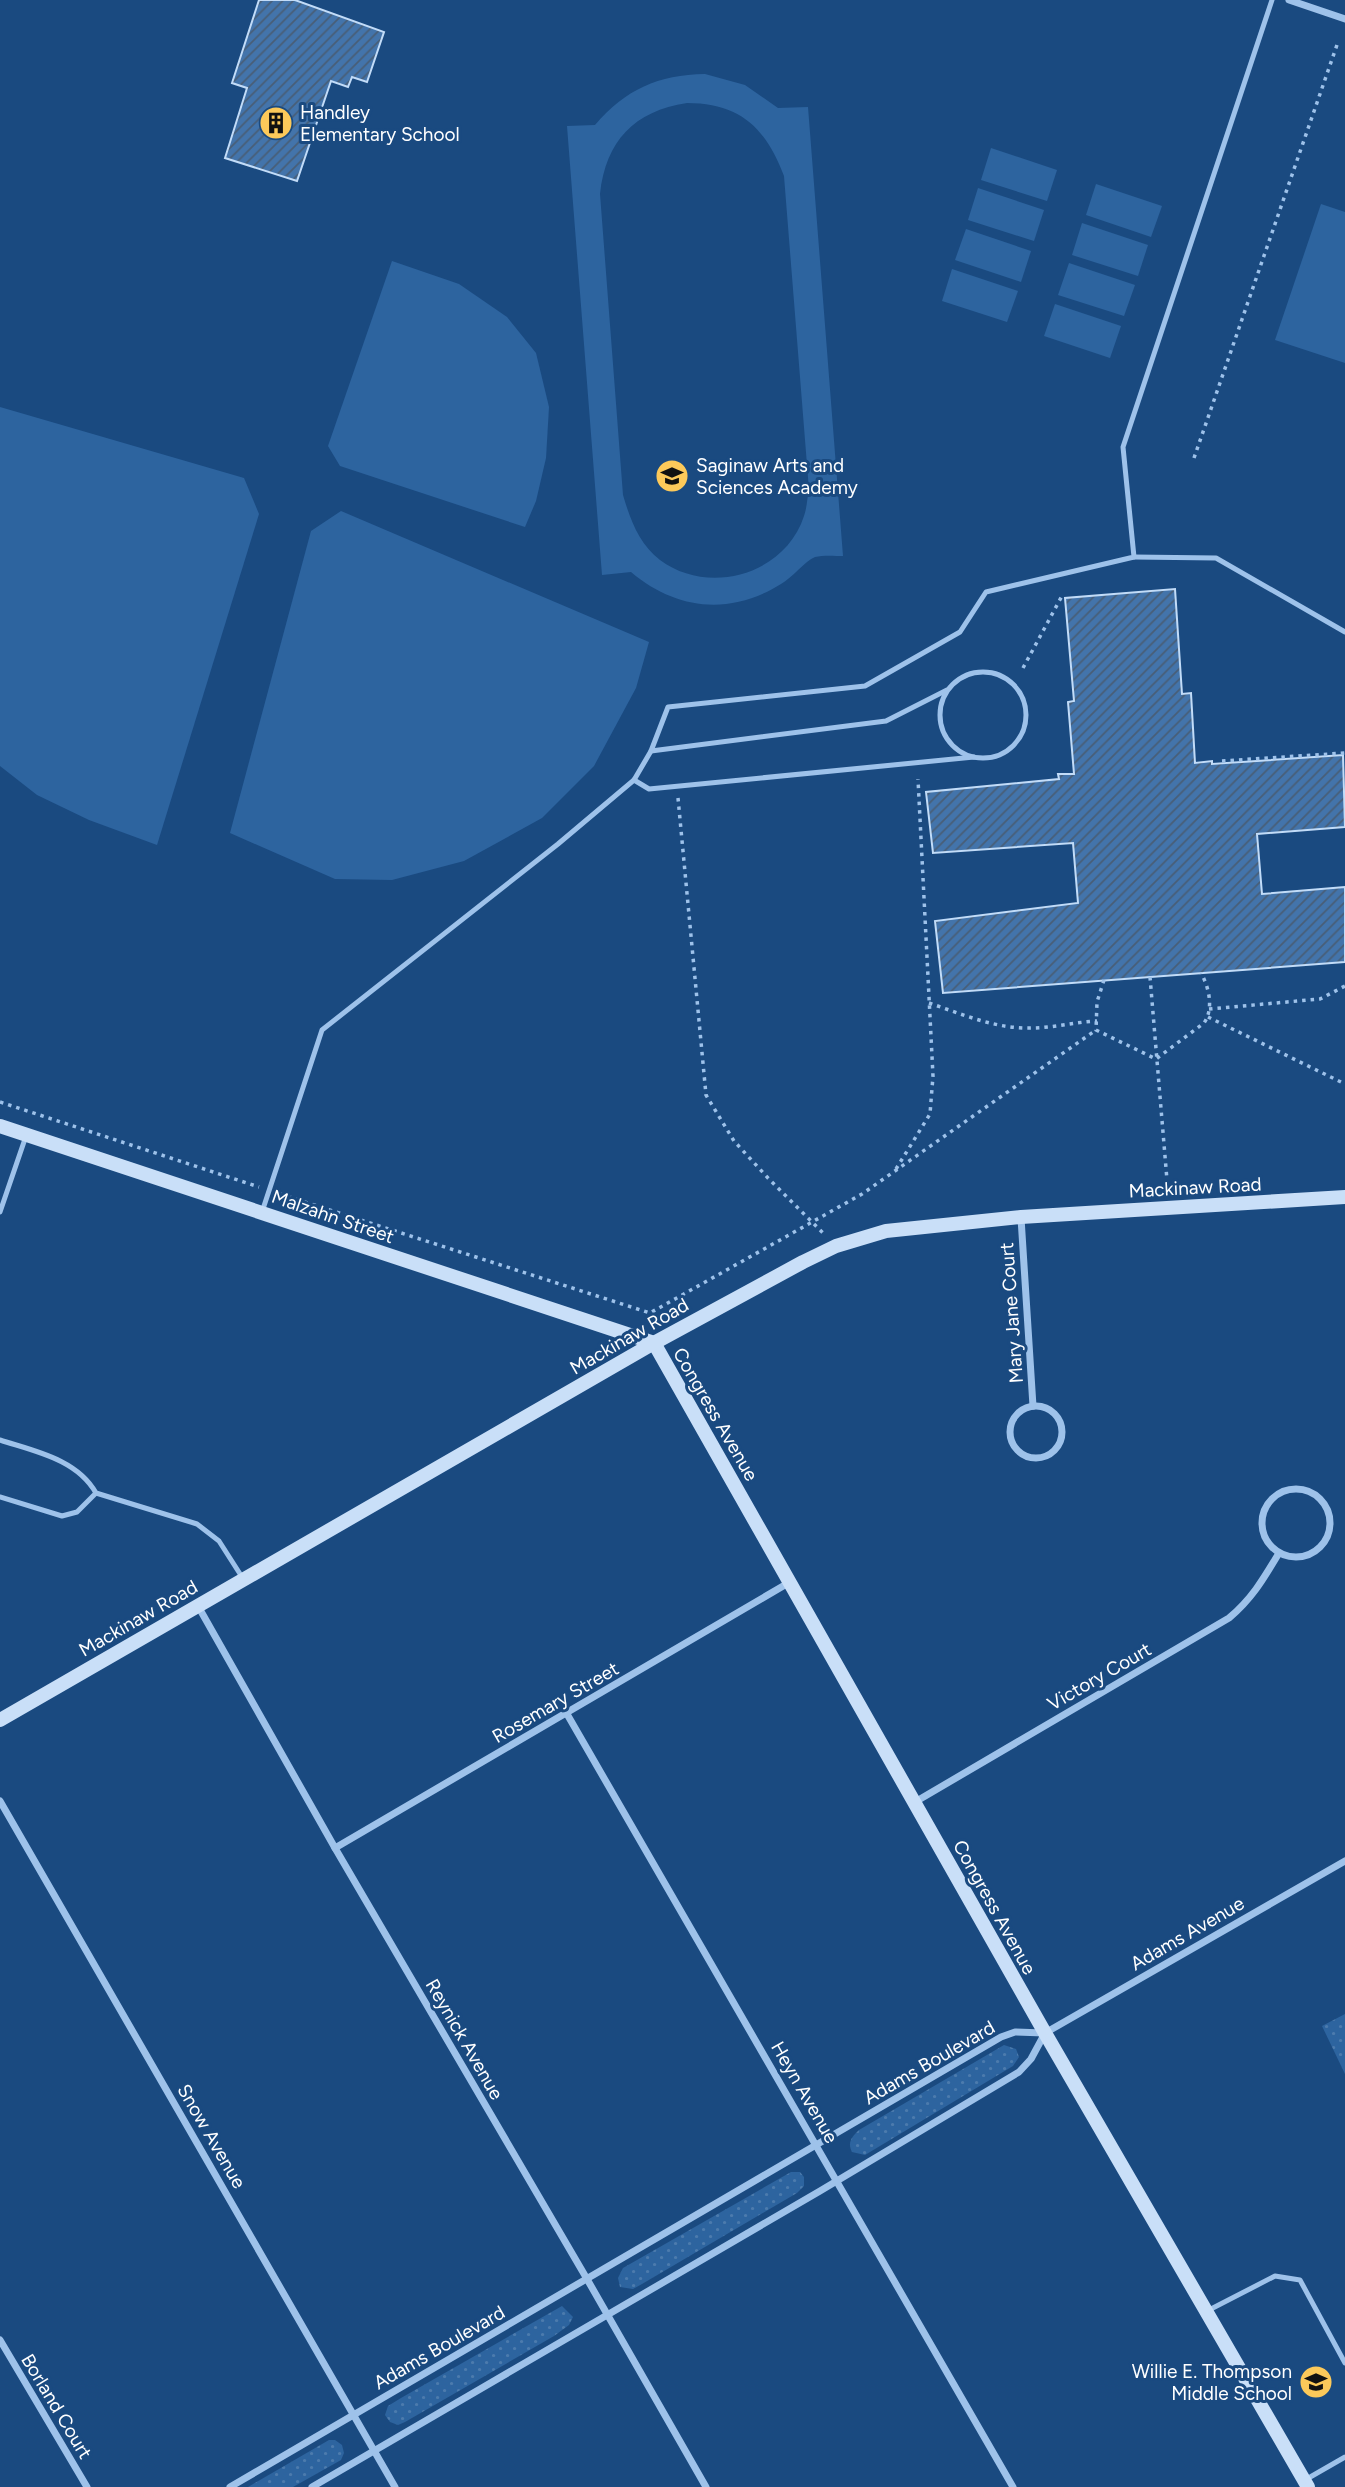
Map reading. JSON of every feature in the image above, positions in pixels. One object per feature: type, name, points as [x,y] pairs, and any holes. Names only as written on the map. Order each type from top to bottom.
[{"type":"street","points":[[1289,0],[1345,19]]},
{"type":"street","name":"Malzahn Street","points":[[0,1126],[654,1343]]},
{"type":"street","name":"Mackinaw Road","points":[[0,1720],[654,1343],[836,1246],[886,1231],[1021,1217],[1345,1197]]},
{"type":"street","name":"Mary Jane Court","points":[[1021,1217],[1033,1406]]},
{"type":"street","name":"Congress Avenue","points":[[654,1343],[1045,2034],[1306,2484]]},
{"type":"street","name":"Mary Jane Court","points":[[1033,1406],[1049,1410],[1060,1424],[1062,1432],[1056,1448],[1041,1458],[1033,1458],[1018,1451],[1010,1437],[1013,1420],[1024,1409],[1033,1406]]},
{"type":"street","points":[[1300,1489],[1311,1493],[1320,1499],[1329,1518],[1326,1539],[1310,1554],[1300,1557],[1279,1553],[1264,1535],[1263,1513],[1277,1494],[1300,1489]]},
{"type":"street","name":"Victory Court","points":[[914,1802],[1229,1618],[1245,1605],[1259,1587],[1279,1553]]},
{"type":"street","name":"Rosemary Street","points":[[335,1848],[790,1582]]},
{"type":"street","name":"Reynick Avenue","points":[[198,1606],[335,1848],[706,2487]]},
{"type":"street","name":"Heyn Avenue","points":[[567,1714],[1013,2487]]},
{"type":"street","name":"Snow Avenue","points":[[0,1801],[395,2487]]},
{"type":"street","name":"Adams Avenue","points":[[1045,2034],[1345,1861]]},
{"type":"street","name":"Adams Boulevard","points":[[230,2487],[1000,2037],[1015,2032],[1045,2034]]},
{"type":"street","points":[[312,2487],[837,2182],[1019,2072],[1031,2059],[1045,2034]]},
{"type":"street","name":"Borland Court","points":[[0,2340],[87,2487]]},
{"type":"lane","points":[[1134,557],[1123,447],[1272,0]]},
{"type":"lane","points":[[262,1212],[322,1030],[558,844],[634,780],[651,751],[668,707],[865,686],[960,632],[986,592],[1134,557],[1216,558],[1345,632]]},
{"type":"lane","points":[[634,780],[649,789],[974,757],[987,758],[1001,755],[1013,747],[1026,723],[1026,709],[1022,695],[1013,683],[1000,674],[986,671],[971,673],[957,680],[947,690],[886,721],[651,751]]},
{"type":"lane","points":[[947,690],[939,718],[942,732],[961,752],[974,757]]},
{"type":"lane","points":[[0,1212],[26,1134]]},
{"type":"lane","points":[[0,1440],[59,1460],[88,1481],[96,1493],[197,1524],[219,1541],[244,1580]]},
{"type":"lane","points":[[0,1497],[62,1516],[77,1512],[96,1493]]},
{"type":"lane","points":[[1207,2311],[1275,2276],[1300,2280],[1345,2363]]},
{"type":"lane","points":[[1306,2484],[1345,2457]]},
{"type":"path","points":[[1194,458],[1338,42]]},
{"type":"path","points":[[1023,668],[1063,594]]},
{"type":"path","points":[[1222,761],[1345,753]]},
{"type":"path","points":[[895,1171],[930,1114],[933,1076],[918,779]]},
{"type":"path","points":[[678,796],[706,1095],[734,1141],[836,1246]]},
{"type":"path","points":[[1156,1059],[1204,1023],[1208,1017],[1206,982],[1201,973]]},
{"type":"path","points":[[1150,977],[1169,1208]]},
{"type":"path","points":[[0,1102],[650,1313],[862,1194],[1096,1030],[1097,1002],[1104,980]]},
{"type":"path","points":[[1209,1009],[1320,999],[1345,986]]},
{"type":"path","points":[[929,1003],[968,1017],[1012,1027],[1031,1028],[1097,1021]]},
{"type":"path","points":[[1208,1017],[1345,1084]]},
{"type":"path","points":[[1096,1030],[1156,1059]]},
{"type":"shaded area","points":[[705,74],[745,85],[778,108],[808,107],[843,556],[815,557],[785,581],[762,594],[723,604],[685,601],[648,585],[631,572],[602,575],[567,126],[595,125],[619,102],[644,86],[688,75]],"holes":[[[687,103],[706,104],[736,113],[749,122],[769,144],[784,176],[809,490],[804,516],[794,536],[780,553],[743,574],[722,577],[700,577],[679,571],[660,560],[641,539],[623,495],[600,194],[603,175],[616,144],[638,121],[668,107]]]},
{"type":"shaded area","points":[[991,148],[1057,170],[1047,201],[981,180]]},
{"type":"shaded area","points":[[1096,184],[1162,206],[1151,237],[1086,215]]},
{"type":"shaded area","points":[[978,188],[1044,210],[1034,241],[968,220]]},
{"type":"shaded area","points":[[1321,204],[1345,212],[1345,363],[1275,340]]},
{"type":"shaded area","points":[[1082,223],[1148,245],[1138,276],[1072,255]]},
{"type":"shaded area","points":[[966,229],[1031,251],[1021,282],[955,260]]},
{"type":"shaded area","points":[[392,261],[459,284],[507,317],[536,353],[549,407],[546,458],[536,501],[525,527],[340,466],[328,446]]},
{"type":"shaded area","points":[[1069,263],[1135,285],[1124,316],[1058,295]]},
{"type":"shaded area","points":[[952,269],[1018,291],[1007,322],[942,301]]},
{"type":"shaded area","points":[[1055,304],[1121,326],[1110,358],[1044,336]]},
{"type":"shaded area","points":[[0,407],[244,478],[259,514],[157,845],[89,820],[37,795],[0,766]]},
{"type":"shaded area","points":[[341,511],[649,642],[636,688],[594,766],[542,818],[464,861],[392,880],[335,879],[230,833],[311,531]]},
{"type":"shaded area","points":[[1345,2014],[1345,2074],[1322,2026]]},
{"type":"shaded area","points":[[1004,2045],[1016,2049],[1019,2057],[1013,2066],[865,2155],[852,2152],[851,2140],[859,2130]]},
{"type":"shaded area","points":[[791,2172],[800,2172],[804,2177],[804,2186],[797,2193],[633,2289],[620,2287],[618,2278],[623,2268]]},
{"type":"shaded area","points":[[562,2306],[573,2317],[569,2325],[554,2336],[405,2422],[398,2425],[390,2422],[385,2415],[388,2406]]},
{"type":"shaded area","points":[[329,2440],[335,2440],[342,2445],[344,2453],[341,2460],[293,2487],[248,2487]]},
{"type":"building","name":"Handley Elementary School","points":[[259,0],[295,0],[384,32],[367,82],[352,77],[348,87],[331,81],[297,181],[225,158],[247,88],[232,83]]},
{"type":"building","points":[[1175,589],[1182,694],[1191,693],[1195,763],[1343,755],[1345,827],[1257,834],[1262,894],[1345,887],[1345,962],[943,993],[935,921],[1078,903],[1073,843],[933,853],[926,792],[1059,779],[1058,774],[1074,774],[1068,702],[1074,701],[1065,598]]},
{"type":"place","name":"Handley Elementary School","points":[[276,123]]},
{"type":"place","name":"Saginaw Arts and Sciences Academy","points":[[672,476]]},
{"type":"place","name":"Willie E. Thompson Middle School","points":[[1316,2382]]}]
